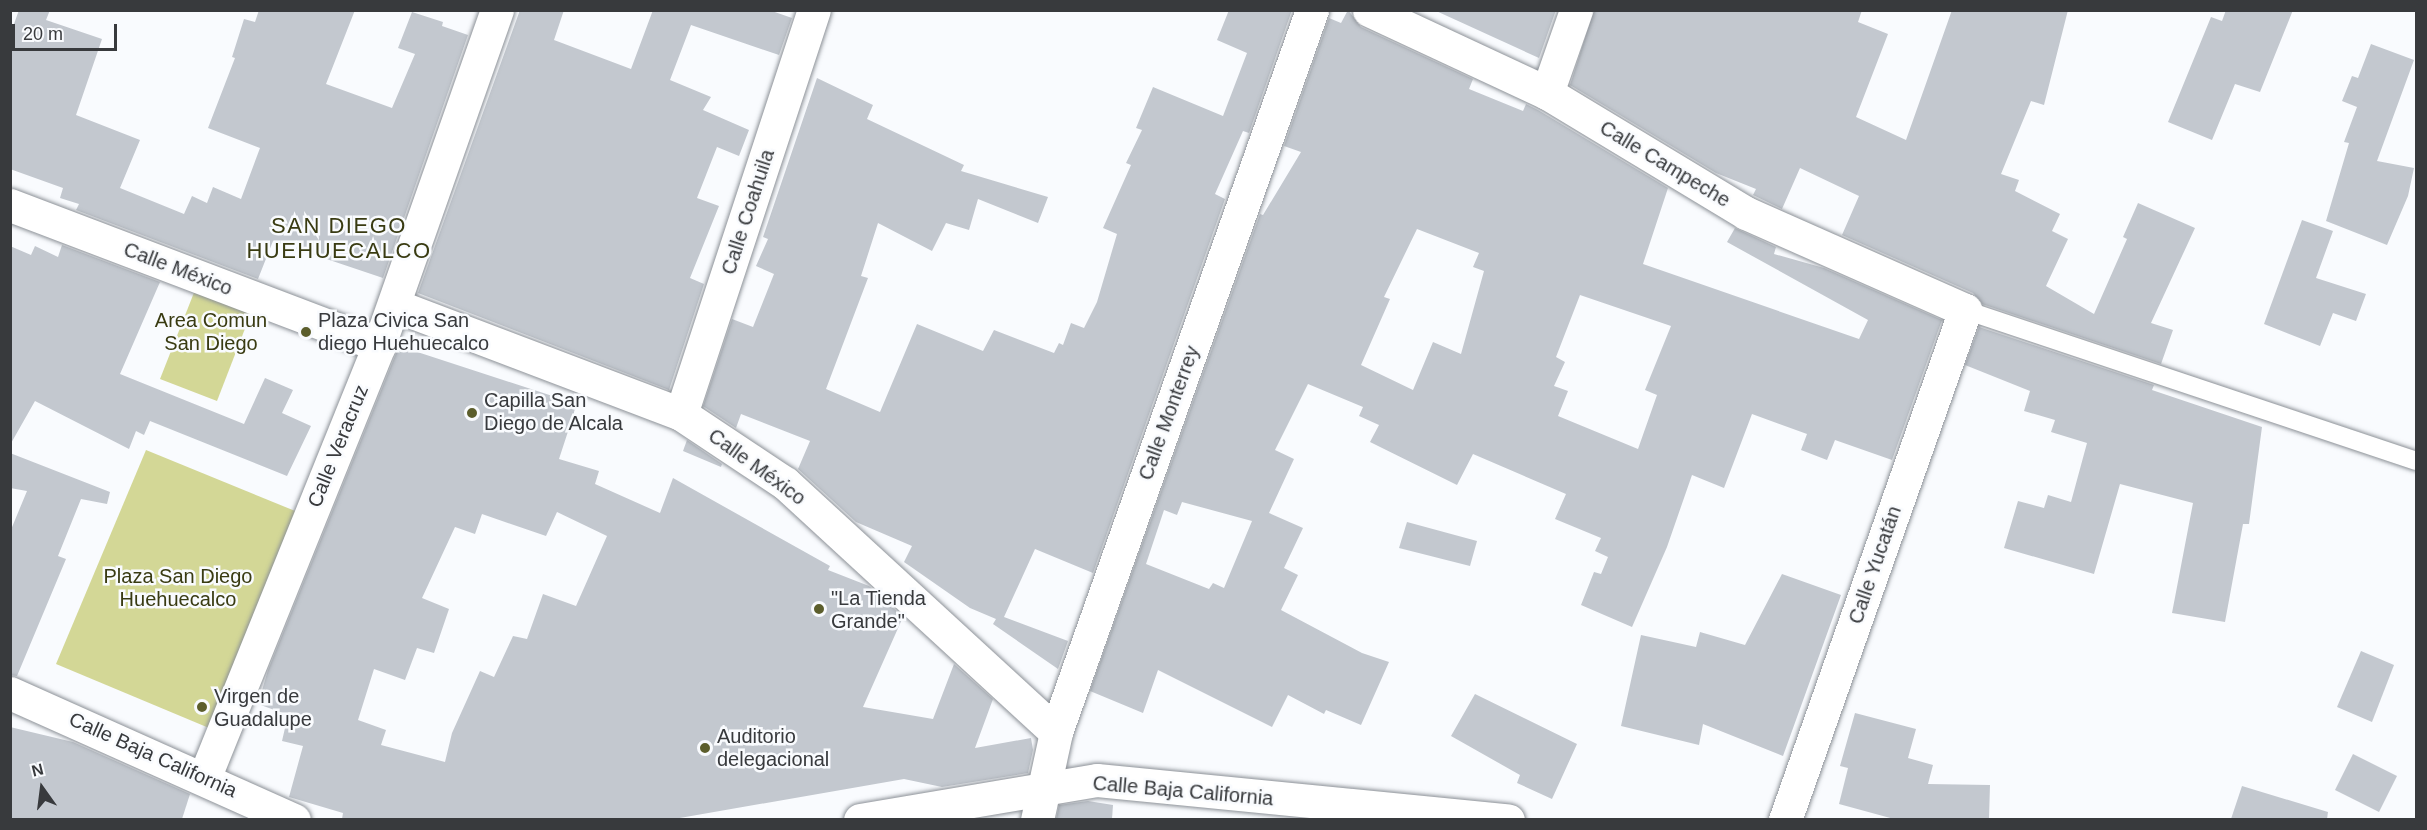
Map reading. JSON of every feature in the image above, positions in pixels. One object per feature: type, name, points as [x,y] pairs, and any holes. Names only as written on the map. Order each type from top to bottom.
[{"type":"street","name":"Calle Veracruz","points":[[205,776],[379,345],[497,10]]},
{"type":"street","name":"Calle Coahuila","points":[[681,414],[814,10]]},
{"type":"street","name":"Calle Monterrey","points":[[1037,819],[1056,732],[1312,10]]},
{"type":"street","name":"Calle Campeche","points":[[1369,10],[1546,93],[1746,213],[1965,310]]},
{"type":"street","points":[[1546,93],[1576,10]]},
{"type":"street","name":"Calle México","points":[[10,205],[379,345]]},
{"type":"street","name":"Calle México","points":[[394,305],[681,414],[785,483],[1056,732]]},
{"type":"street","name":"Calle Yucatán","points":[[1785,819],[1965,310]]},
{"type":"street","name":"Calle Baja California","points":[[10,693],[205,776],[294,819]]},
{"type":"street","name":"Calle Baja California","points":[[860,819],[1097,780],[1508,819]]},
{"type":"lane","points":[[1965,310],[2416,461]]},
{"type":"green space","name":"Area Comun San Diego","points":[[197,285],[253,308],[217,401],[160,379]]},
{"type":"green space","name":"Plaza San Diego Huehuecalco","points":[[146,450],[300,513],[209,728],[56,664]]},
{"type":"building","points":[[19,10],[50,10],[46,20],[102,39],[76,115],[140,140],[120,188],[184,214],[192,196],[207,203],[213,187],[241,199],[260,148],[208,128],[235,58],[232,57],[244,19],[255,22],[259,10],[355,10],[326,84],[392,108],[415,54],[398,48],[412,12],[443,22],[442,26],[468,35],[383,278],[273,241],[258,279],[76,210],[79,204],[60,198],[63,188],[10,169],[10,35]]},
{"type":"building","points":[[520,10],[564,10],[554,40],[631,69],[653,10],[769,10],[792,18],[779,55],[691,25],[670,80],[711,97],[703,110],[749,130],[739,156],[717,147],[697,198],[719,206],[690,278],[704,284],[669,390],[418,293]]},
{"type":"building","points":[[1229,10],[1292,10],[1249,133],[1243,131],[1215,194],[1225,199],[1093,573],[1035,549],[1004,617],[1068,641],[1058,669],[993,624],[996,619],[970,608],[904,562],[912,546],[856,522],[798,469],[810,441],[741,414],[736,428],[703,406],[732,319],[753,327],[774,274],[756,266],[768,239],[763,237],[817,78],[873,105],[867,119],[964,165],[961,171],[1048,197],[1038,223],[978,199],[969,230],[946,223],[932,251],[878,223],[861,276],[868,278],[826,389],[880,412],[917,324],[983,351],[994,330],[1054,353],[1059,343],[1063,345],[1071,323],[1084,328],[1097,302],[1117,234],[1103,228],[1131,165],[1126,163],[1142,130],[1136,128],[1153,87],[1223,116],[1247,53],[1217,40]]},
{"type":"building","points":[[1348,10],[1361,27],[1473,79],[1469,89],[1523,111],[1526,104],[1668,188],[1643,264],[1859,339],[1868,320],[1727,242],[1735,228],[1776,247],[1774,254],[1824,268],[1942,320],[1892,460],[1835,440],[1827,460],[1801,450],[1807,434],[1752,414],[1724,488],[1692,475],[1667,547],[1632,627],[1581,605],[1594,572],[1601,574],[1608,557],[1595,551],[1601,538],[1555,519],[1566,494],[1473,454],[1457,485],[1370,442],[1379,425],[1359,416],[1363,407],[1308,384],[1275,450],[1294,459],[1269,513],[1303,528],[1284,568],[1298,575],[1281,610],[1362,653],[1389,662],[1361,725],[1326,710],[1324,714],[1288,695],[1272,727],[1158,670],[1143,713],[1090,691],[1260,214],[1263,215],[1301,152],[1284,146],[1329,18],[1341,23]],"holes":[[[1417,229],[1479,253],[1473,267],[1484,271],[1461,354],[1433,342],[1413,390],[1361,365],[1390,299],[1384,297]],[[1580,295],[1671,326],[1645,390],[1657,395],[1638,449],[1558,416],[1568,391],[1554,386],[1565,362],[1556,357]],[[1182,502],[1252,521],[1224,588],[1213,583],[1209,589],[1146,564],[1164,510],[1177,515]]]},
{"type":"building","points":[[1434,10],[1556,10],[1539,58]]},
{"type":"building","points":[[1594,10],[1862,10],[1858,22],[1888,34],[1856,117],[1906,140],[1952,10],[2068,10],[2044,105],[2031,101],[2001,174],[2019,180],[2015,191],[2060,214],[2052,231],[2068,239],[2046,286],[2094,314],[2127,239],[2123,237],[2138,203],[2195,228],[2151,323],[2173,330],[2161,364],[1982,304],[1973,293],[1842,235],[1859,196],[1800,168],[1782,209],[1753,195],[1756,189],[1716,173],[1570,85]]},
{"type":"building","points":[[2226,10],[2293,10],[2260,92],[2235,84],[2212,140],[2168,122],[2211,17],[2222,21]]},
{"type":"building","points":[[2371,44],[2414,60],[2377,161],[2414,168],[2408,196],[2387,245],[2326,221],[2349,143],[2344,142],[2357,107],[2342,101],[2352,76],[2358,78]]},
{"type":"building","points":[[2302,220],[2333,231],[2316,278],[2366,294],[2356,321],[2333,313],[2320,346],[2264,324]]},
{"type":"building","points":[[62,245],[160,282],[120,374],[244,424],[265,378],[293,390],[282,413],[311,426],[287,476],[150,421],[144,435],[136,431],[129,449],[35,401],[10,445],[10,246],[31,255],[35,246],[58,257]]},
{"type":"building","points":[[1979,327],[2154,385],[2152,390],[2262,427],[2249,524],[2243,524],[2225,622],[2172,613],[2193,503],[2120,484],[2094,574],[2004,548],[2018,501],[2044,508],[2048,495],[2071,502],[2087,443],[2051,432],[2055,420],[2024,411],[2030,391],[1965,365]]},
{"type":"building","points":[[399,346],[577,404],[559,459],[599,471],[595,484],[660,513],[673,478],[830,566],[828,570],[869,586],[903,617],[863,707],[933,719],[954,664],[993,699],[975,748],[1031,738],[1033,750],[1028,773],[942,787],[904,779],[674,819],[342,819],[343,813],[289,797],[303,746],[282,741],[288,715],[258,704],[268,670]],"holes":[[[557,512],[607,536],[576,606],[543,594],[527,639],[513,636],[494,677],[480,671],[452,733],[445,762],[381,745],[386,730],[358,720],[374,669],[405,680],[417,648],[434,653],[449,609],[422,598],[455,527],[475,534],[482,514],[546,536]]]},
{"type":"building","points":[[687,440],[722,464],[721,467],[683,451]]},
{"type":"building","points":[[10,453],[110,492],[107,504],[81,499],[58,556],[66,559],[17,676],[10,675],[10,532],[27,491],[10,488]]},
{"type":"building","points":[[1407,522],[1477,541],[1470,566],[1399,548]]},
{"type":"building","points":[[1782,574],[1841,595],[1783,756],[1703,724],[1699,745],[1621,726],[1641,635],[1696,647],[1700,632],[1745,645]]},
{"type":"building","points":[[2361,651],[2394,665],[2372,722],[2337,707]]},
{"type":"building","points":[[1475,694],[1577,744],[1552,799],[1517,783],[1520,775],[1451,736]]},
{"type":"building","points":[[1855,713],[1916,729],[1908,758],[1933,765],[1928,784],[1990,785],[1989,819],[1894,819],[1839,804],[1848,768],[1840,766]]},
{"type":"building","points":[[10,727],[73,742],[190,794],[182,819],[10,819]]},
{"type":"building","points":[[2353,754],[2397,776],[2379,812],[2335,790]]},
{"type":"building","points":[[2242,786],[2328,812],[2327,819],[2231,819]]},
{"type":"building","points":[[1088,801],[1113,805],[1112,819],[1056,819],[1059,805]]},
{"type":"place","name":"Plaza Civica San diego Huehuecalco","points":[[306,332]]},
{"type":"place","name":"Capilla San Diego de Alcala","points":[[472,413]]},
{"type":"place","name":"\"La Tienda Grande\"","points":[[819,609]]},
{"type":"place","name":"Virgen de Guadalupe","points":[[202,707]]},
{"type":"place","name":"Auditorio delegacional","points":[[705,748]]},
{"type":"district","name":"SAN DIEGO HUEHUECALCO","points":[[339,238]]}]
